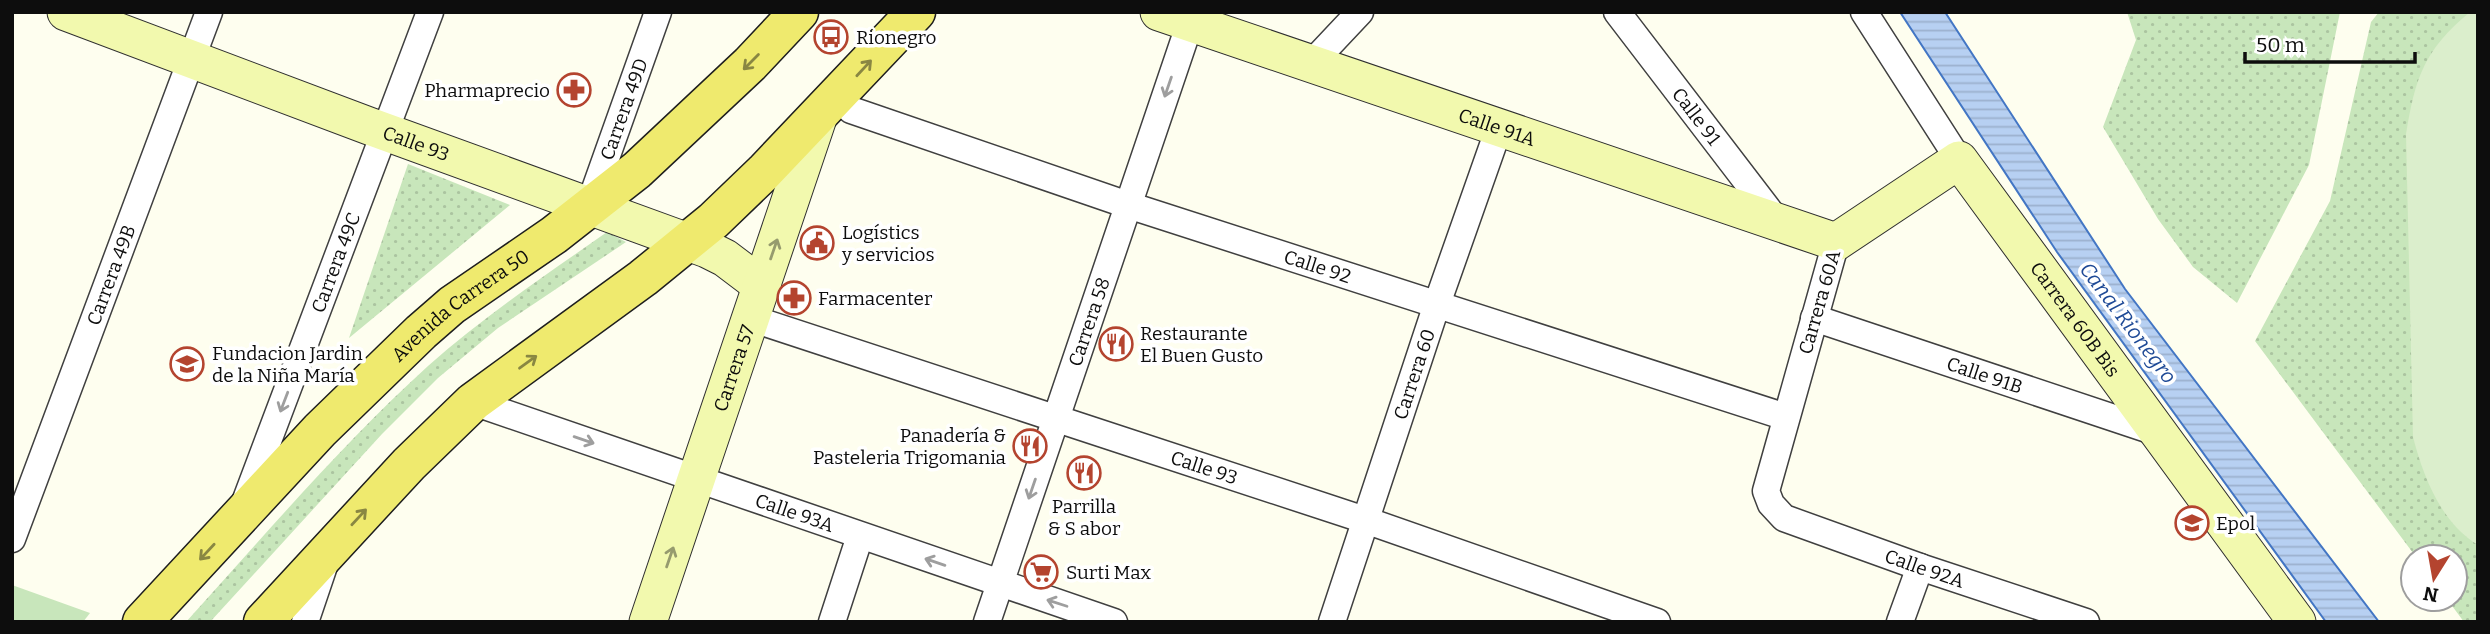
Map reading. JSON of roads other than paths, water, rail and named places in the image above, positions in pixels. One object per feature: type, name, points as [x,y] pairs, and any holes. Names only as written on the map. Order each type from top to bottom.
[{"type":"main road","name":"Avenida Carrera 50","points":[[142,622],[320,430],[421,332],[453,305],[554,235],[637,170],[750,64],[799,12]]},
{"type":"main road","points":[[264,622],[409,464],[473,402],[688,243],[755,180],[835,112],[916,12]]},
{"type":"street","name":"Calle 93","points":[[66,12],[725,258],[756,302],[1055,420],[1365,520],[1615,615],[1657,622]]},
{"type":"street","name":"Carrera 49B","points":[[12,539],[209,12]]},
{"type":"street","name":"Carrera 49C","points":[[240,515],[430,12]]},
{"type":"street","name":"Carrera 49D","points":[[589,206],[658,12]]},
{"type":"street","points":[[1311,64],[1360,12]]},
{"type":"street","name":"Calle 91","points":[[1617,12],[1777,221]]},
{"type":"street","name":"Carrera 60B Bis","points":[[1864,12],[1959,160],[2297,622]]},
{"type":"street","name":"Calle 91A","points":[[1174,18],[1836,242]]},
{"type":"street","name":"Carrera 58","points":[[987,622],[1128,205],[1174,18]]},
{"type":"street","name":"Calle 92","points":[[835,112],[1786,418]]},
{"type":"street","name":"Carrera 57","points":[[648,622],[756,302],[835,112]]},
{"type":"street","name":"Carrera 60","points":[[1332,622],[1437,304],[1499,128]]},
{"type":"street","name":"Carrera 60A","points":[[1770,504],[1766,491],[1836,242],[1959,160]]},
{"type":"street","name":"Calle 91B","points":[[1814,318],[2157,432]]},
{"type":"street","name":"Calle 93A","points":[[473,402],[1114,622]]},
{"type":"street","name":"Calle 92A","points":[[1770,504],[1784,518],[2086,622]]},
{"type":"street","points":[[832,622],[860,536]]},
{"type":"street","points":[[305,622],[330,549]]},
{"type":"street","points":[[1900,622],[1920,567]]},
{"type":"water","name":"Canal Rionegro","points":[[1900,12],[1945,12],[2125,289],[2379,622],[2326,622],[2057,252]]},
{"type":"place","name":"Rionegro","points":[[831,37]]},
{"type":"place","name":"Pharmaprecio","points":[[574,90]]},
{"type":"place","name":"Logístics y servicios","points":[[817,243]]},
{"type":"place","name":"Farmacenter","points":[[794,298]]},
{"type":"place","name":"Restaurante El Buen Gusto","points":[[1116,344]]},
{"type":"place","name":"Fundacion Jardin de la Niña María","points":[[187,364]]},
{"type":"place","name":"Panadería & Pasteleria Trigomania","points":[[1030,446]]},
{"type":"place","name":"Parrilla & S abor","points":[[1084,473]]},
{"type":"place","name":"Epol","points":[[2192,523]]},
{"type":"place","name":"Surti Max","points":[[1041,572]]}]
